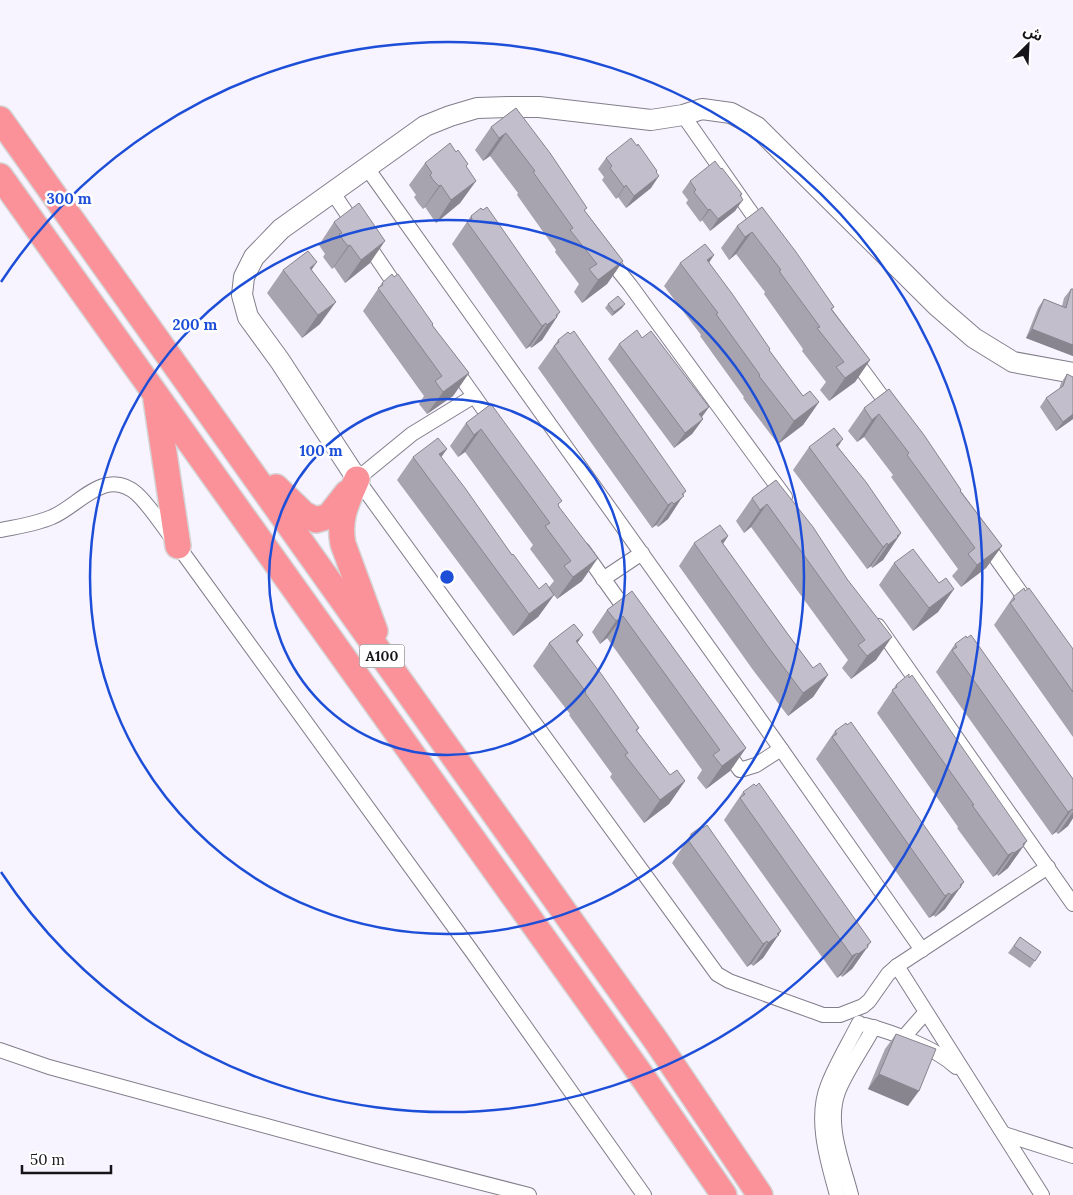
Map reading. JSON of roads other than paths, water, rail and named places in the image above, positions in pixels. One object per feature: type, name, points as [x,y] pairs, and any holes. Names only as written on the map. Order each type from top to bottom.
[{"type":"highway","name":"A100","points":[[0,119],[657,1042],[760,1195]]},
{"type":"highway","name":"A100","points":[[0,176],[638,1071],[724,1195]]},
{"type":"highway","points":[[156,395],[178,546]]},
{"type":"highway","points":[[233,446],[304,514],[316,520],[329,516],[357,479]]},
{"type":"highway","points":[[357,479],[343,511],[340,530],[343,544],[389,666]]},
{"type":"street","points":[[967,1078],[945,1058],[903,1038],[874,1027],[815,1012],[729,981],[712,969],[357,479],[285,369],[248,317],[242,295],[244,276],[254,257],[282,229],[425,126],[450,116],[477,108],[511,114],[539,107],[651,120],[683,116],[702,109],[731,113],[757,127],[937,306],[974,338],[1013,362],[1073,373]]},
{"type":"street","points":[[683,116],[768,236]]},
{"type":"street","points":[[367,168],[922,950]]},
{"type":"street","points":[[333,193],[408,302]]},
{"type":"street","points":[[595,241],[630,284],[795,512]]},
{"type":"street","points":[[847,347],[898,419]]},
{"type":"street","points":[[446,357],[502,436]]},
{"type":"street","points":[[357,479],[412,434],[474,396]]},
{"type":"street","points":[[0,530],[54,517],[95,489],[112,485],[121,486],[137,494],[178,546],[473,953],[644,1195]]},
{"type":"street","points":[[977,531],[1039,619]]},
{"type":"street","points":[[575,539],[637,627]]},
{"type":"street","points":[[603,579],[642,554]]},
{"type":"street","points":[[870,614],[1073,904]]},
{"type":"street","points":[[717,738],[740,770],[756,766],[781,749]]},
{"type":"street","points":[[833,1016],[848,1013],[863,1006],[869,1001],[888,974],[897,966],[1048,867]]},
{"type":"street","points":[[897,966],[1042,1195]]},
{"type":"street","points":[[903,1038],[925,1013]]},
{"type":"street","points":[[837,1195],[824,1138],[822,1109],[827,1086],[859,1023]]},
{"type":"street","points":[[851,1195],[836,1136],[835,1107],[839,1090],[874,1027]]},
{"type":"street","points":[[0,1050],[58,1070],[529,1195]]},
{"type":"street","points":[[1004,1134],[1073,1156]]}]
